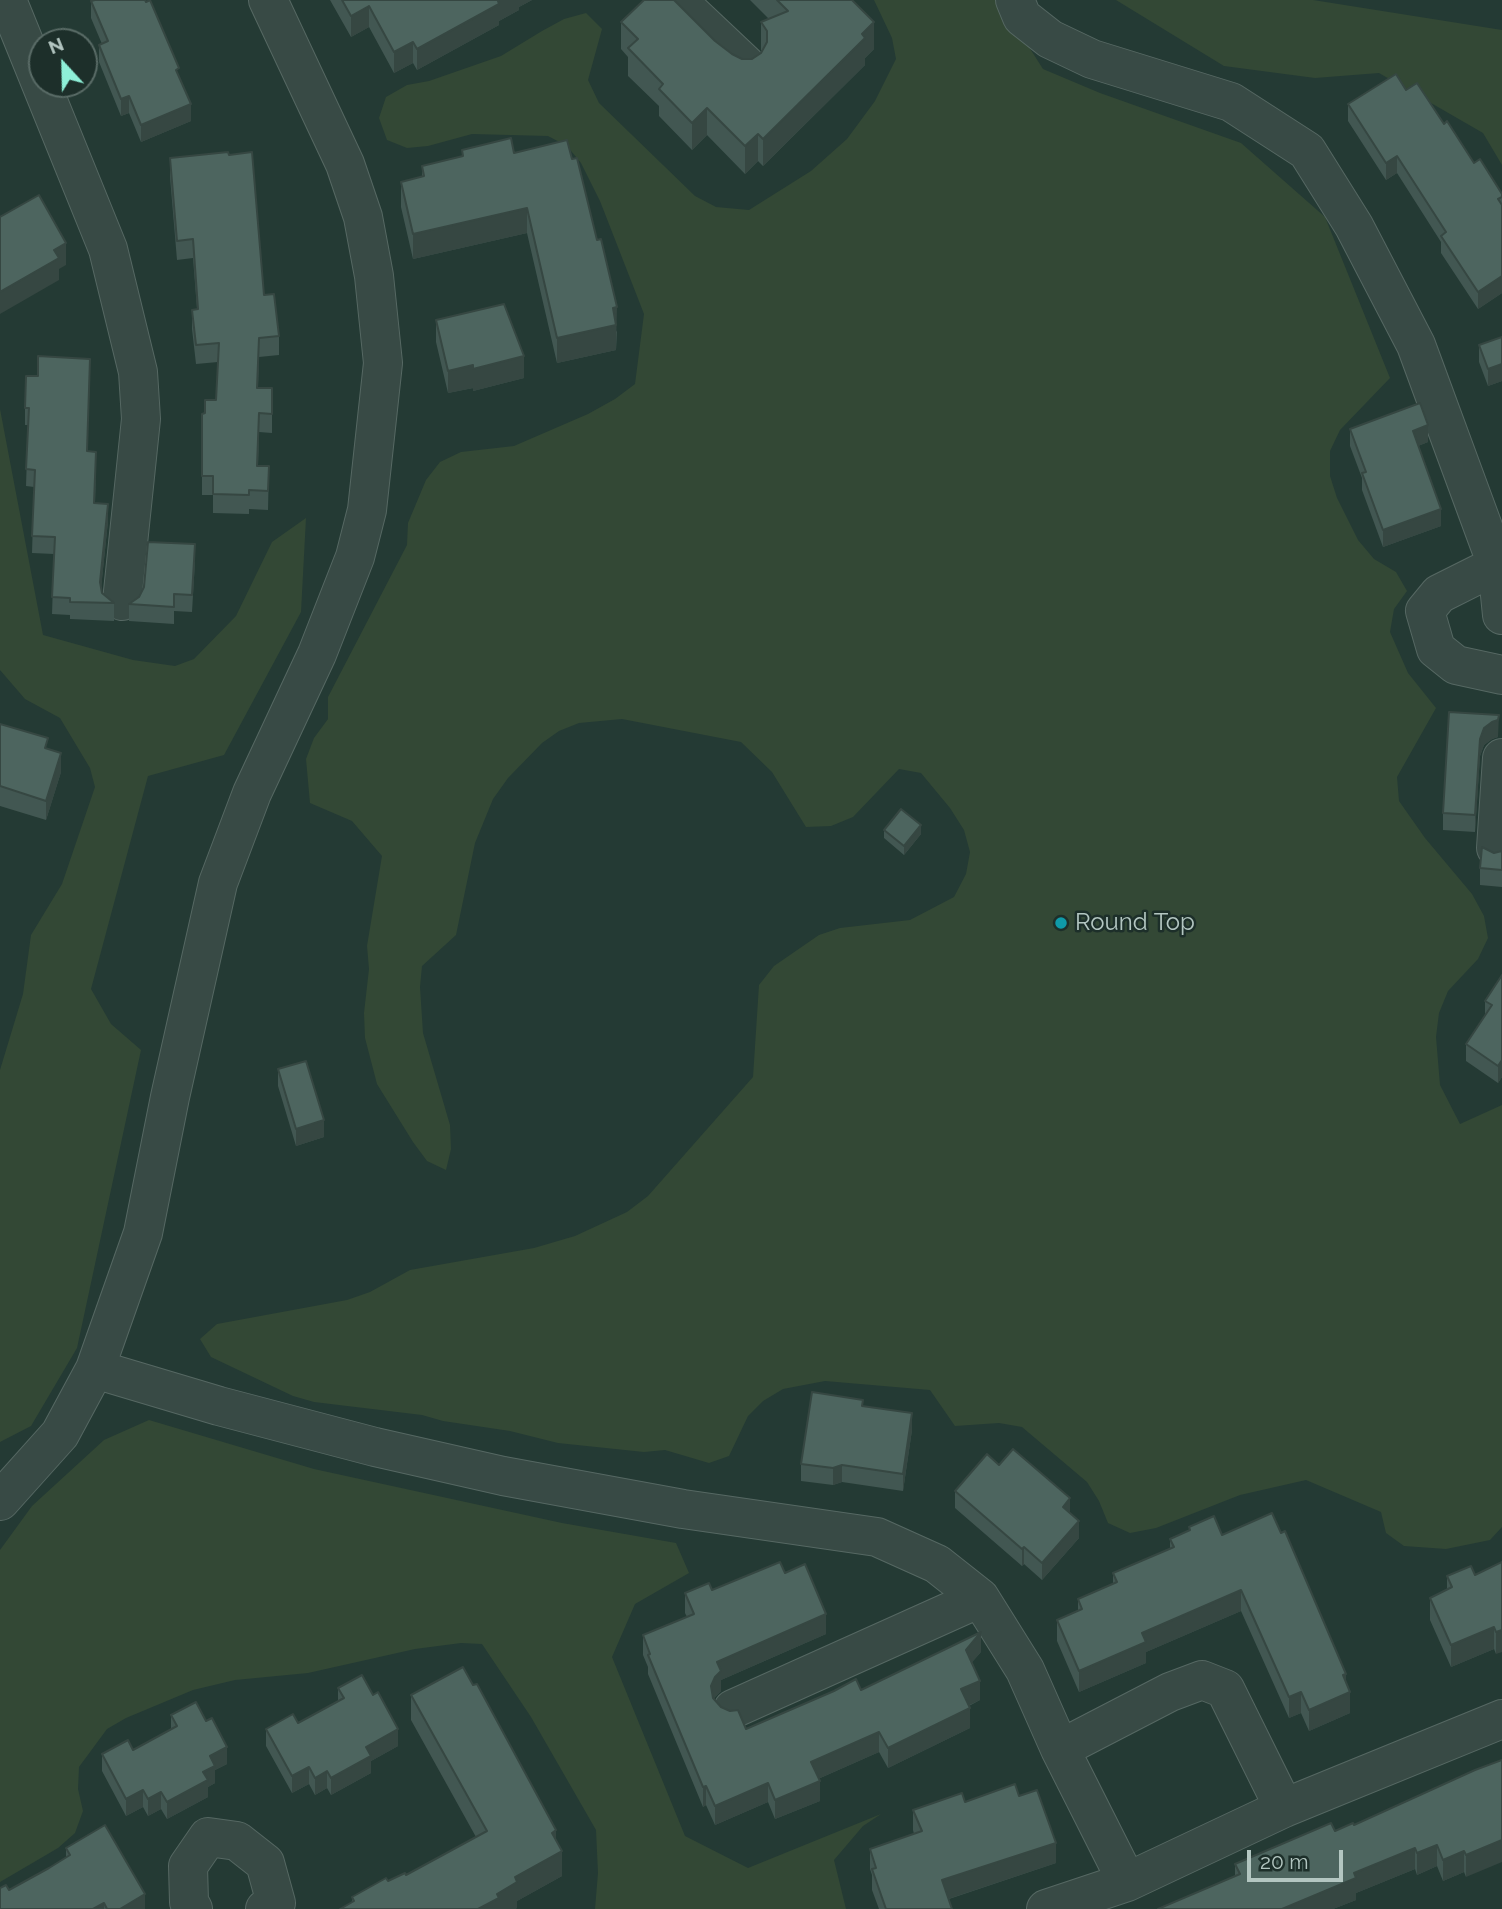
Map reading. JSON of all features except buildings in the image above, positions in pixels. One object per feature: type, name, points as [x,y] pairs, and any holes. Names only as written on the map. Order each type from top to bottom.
[{"type":"street","points":[[7,0],[108,249],[138,372],[141,419],[122,601]]},
{"type":"street","points":[[0,1501],[60,1434],[95,1369],[143,1233],[218,883],[252,793],[317,654],[355,557],[367,510],[383,363],[374,276],[363,217],[345,164],[268,0]]},
{"type":"street","points":[[677,0],[746,65]]},
{"type":"street","points":[[1015,0],[1021,17],[1050,39],[1092,59],[1231,102],[1307,151],[1354,226],[1416,345],[1497,565],[1502,615]]},
{"type":"street","points":[[1497,565],[1439,594],[1425,611],[1436,649],[1456,664],[1502,675]]},
{"type":"street","points":[[1496,848],[1502,758]]},
{"type":"street","points":[[95,1369],[362,1444],[503,1476],[683,1509],[877,1537],[937,1564],[981,1598],[1025,1670],[1060,1749],[1127,1882]]},
{"type":"street","points":[[733,1709],[981,1598]]},
{"type":"street","points":[[1060,1749],[1170,1692],[1202,1680],[1225,1689],[1284,1808]]},
{"type":"street","points":[[1046,1909],[1127,1882],[1284,1808],[1502,1719]]},
{"type":"street","points":[[192,1909],[189,1902],[188,1866],[208,1837],[237,1841],[265,1863],[276,1903],[265,1909]]},
{"type":"green space","points":[[874,0],[999,0],[1043,69],[1100,93],[1241,143],[1325,217],[1390,378],[1340,430],[1330,451],[1330,476],[1337,498],[1358,540],[1374,559],[1396,572],[1407,591],[1394,609],[1390,632],[1408,673],[1436,708],[1397,777],[1399,801],[1425,838],[1472,894],[1484,916],[1488,938],[1478,959],[1448,991],[1439,1013],[1436,1037],[1440,1085],[1460,1124],[1502,1105],[1502,1527],[1490,1540],[1446,1549],[1404,1546],[1386,1533],[1381,1512],[1306,1480],[1240,1495],[1156,1528],[1130,1533],[1108,1523],[1087,1482],[1022,1427],[999,1423],[955,1426],[930,1390],[825,1381],[783,1389],[763,1401],[748,1416],[729,1456],[709,1463],[665,1450],[644,1452],[558,1443],[422,1415],[314,1402],[293,1396],[211,1357],[200,1339],[217,1324],[347,1300],[370,1292],[410,1270],[534,1248],[575,1236],[627,1212],[648,1196],[753,1077],[759,985],[774,966],[819,935],[840,928],[910,920],[954,897],[966,874],[970,852],[964,830],[921,773],[899,769],[853,817],[831,826],[806,827],[772,772],[741,742],[622,719],[579,723],[559,731],[542,743],[508,778],[493,799],[475,843],[456,935],[422,966],[420,987],[423,1033],[450,1125],[451,1149],[446,1170],[427,1161],[377,1084],[365,1038],[364,1013],[369,969],[367,946],[382,856],[352,821],[310,803],[306,759],[314,738],[328,719],[328,697],[407,545],[408,523],[426,480],[440,462],[461,452],[514,446],[588,414],[635,384],[644,314],[600,201],[581,163],[567,146],[548,136],[472,134],[428,146],[407,148],[387,140],[379,118],[386,97],[407,85],[429,81],[501,56],[564,19],[586,13],[602,29],[588,80],[599,103],[695,196],[716,207],[749,210],[811,171],[847,139],[875,101],[896,59],[892,38]]},
{"type":"green space","points":[[1116,0],[1313,0],[1502,30],[1502,165],[1483,133],[1379,73],[1315,78],[1224,66]]},
{"type":"green space","points":[[0,409],[43,635],[133,660],[175,666],[194,659],[236,616],[272,542],[306,518],[301,612],[224,755],[148,776],[91,989],[111,1024],[141,1050],[77,1348],[31,1426],[0,1442],[0,1070],[23,994],[31,935],[62,884],[95,787],[90,768],[60,718],[25,699],[0,670]]},
{"type":"green space","points":[[149,1420],[314,1469],[562,1523],[676,1543],[689,1573],[635,1604],[612,1657],[685,1836],[748,1868],[881,1814],[863,1826],[834,1860],[846,1909],[595,1909],[598,1873],[596,1830],[531,1717],[482,1644],[461,1643],[415,1649],[308,1673],[235,1680],[193,1690],[126,1718],[107,1729],[79,1767],[78,1789],[83,1811],[75,1833],[58,1848],[0,1882],[0,1550],[32,1506],[104,1440]]},
{"type":"place","name":"Round Top","points":[[1061,923]]}]
